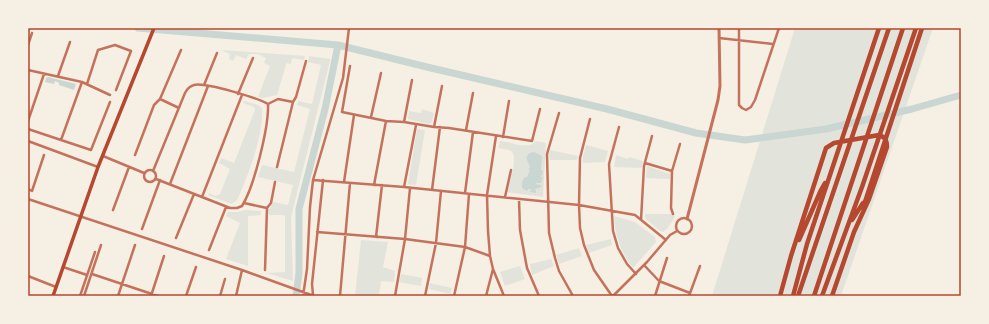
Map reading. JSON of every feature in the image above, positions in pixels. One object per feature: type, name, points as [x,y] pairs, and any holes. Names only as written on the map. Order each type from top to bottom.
[{"type":"highway","points":[[793,296],[807,244],[879,28]]},
{"type":"highway","points":[[798,296],[889,28]]},
{"type":"highway","points":[[814,296],[903,28]]},
{"type":"highway","points":[[822,296],[916,28]]},
{"type":"highway","points":[[832,296],[862,213],[922,28]]},
{"type":"highway","points":[[780,296],[826,148],[834,143],[879,135],[884,136],[887,141],[887,147],[870,199],[862,213]]},
{"type":"highway","points":[[790,262],[821,190],[829,179]]},
{"type":"highway","points":[[847,228],[865,201]]},
{"type":"main road","points":[[54,296],[98,167],[154,28]]},
{"type":"street","points":[[303,294],[307,269],[313,180],[343,78],[350,35],[349,28]]},
{"type":"street","points":[[687,219],[718,100],[720,86],[719,28]]},
{"type":"street","points":[[739,28],[739,105],[746,110],[751,107],[755,100],[779,28]]},
{"type":"street","points":[[28,46],[32,33]]},
{"type":"street","points":[[719,38],[773,44]]},
{"type":"street","points":[[58,76],[70,42]]},
{"type":"street","points":[[87,84],[98,50],[115,45],[131,51],[116,90]]},
{"type":"street","points":[[135,155],[154,105],[160,99],[181,50]]},
{"type":"street","points":[[204,85],[217,53]]},
{"type":"street","points":[[238,94],[253,58]]},
{"type":"street","points":[[276,167],[293,102],[296,97],[306,61]]},
{"type":"street","points":[[350,66],[342,112],[354,115],[386,121],[466,130],[532,141],[540,109]]},
{"type":"street","points":[[28,70],[82,82],[110,95]]},
{"type":"street","points":[[371,117],[381,73]]},
{"type":"street","points":[[28,121],[44,74]]},
{"type":"street","points":[[404,122],[412,80]]},
{"type":"street","points":[[61,140],[82,82]]},
{"type":"street","points":[[153,171],[187,89],[195,85],[208,86],[268,104],[278,99],[293,102]]},
{"type":"street","points":[[170,184],[208,86]]},
{"type":"street","points":[[434,127],[442,86]]},
{"type":"street","points":[[466,130],[473,93]]},
{"type":"street","points":[[202,197],[242,95]]},
{"type":"street","points":[[160,99],[179,108]]},
{"type":"street","points":[[503,137],[509,101]]},
{"type":"street","points":[[28,129],[92,150],[110,102]]},
{"type":"street","points":[[144,173],[144,177],[147,182],[152,182],[156,179],[160,180],[226,206],[237,208],[242,206],[261,152],[268,114],[268,104]]},
{"type":"street","points":[[559,113],[547,154],[549,233],[554,258],[559,271],[573,296]]},
{"type":"street","points":[[344,182],[354,115]]},
{"type":"street","points":[[590,119],[580,158],[580,228],[584,246],[590,261],[599,279],[613,296],[636,274],[670,235],[677,231]]},
{"type":"street","points":[[374,185],[386,121]]},
{"type":"street","points":[[404,187],[416,125]]},
{"type":"street","points":[[619,127],[609,164],[613,231],[618,248],[627,264],[636,274]]},
{"type":"street","points":[[432,190],[440,128]]},
{"type":"street","points":[[454,296],[465,247],[467,193],[473,132]]},
{"type":"street","points":[[496,136],[487,195],[490,256],[493,270],[504,296]]},
{"type":"street","points":[[641,220],[645,162],[652,136]]},
{"type":"street","points":[[28,141],[98,167]]},
{"type":"street","points":[[673,214],[671,208],[672,172],[680,144]]},
{"type":"street","points":[[28,189],[32,191],[44,155]]},
{"type":"street","points":[[103,156],[144,173]]},
{"type":"street","points":[[645,162],[672,172]]},
{"type":"street","points":[[112,210],[129,167]]},
{"type":"street","points":[[144,173],[147,170],[153,171],[156,174],[156,179]]},
{"type":"street","points":[[505,197],[511,170]]},
{"type":"street","points":[[142,229],[160,180]]},
{"type":"street","points":[[313,180],[404,187],[579,205],[635,216],[666,240]]},
{"type":"street","points":[[28,199],[80,218],[242,270],[289,287],[303,294],[313,296],[312,284],[323,180]]},
{"type":"street","points":[[265,270],[267,208],[270,203],[275,182]]},
{"type":"street","points":[[340,296],[350,183]]},
{"type":"street","points":[[376,237],[382,185]]},
{"type":"street","points":[[395,296],[405,239],[410,188]]},
{"type":"street","points":[[425,296],[436,243],[441,191]]},
{"type":"street","points":[[176,238],[194,194]]},
{"type":"street","points":[[519,199],[520,230],[527,268],[539,296]]},
{"type":"street","points":[[244,202],[267,208]]},
{"type":"street","points":[[209,250],[226,206]]},
{"type":"street","points":[[677,231],[676,226],[678,221],[684,218],[687,219]]},
{"type":"street","points":[[677,231],[683,234],[690,232],[692,226],[687,219]]},
{"type":"street","points":[[317,232],[405,239],[465,247],[490,256]]},
{"type":"street","points":[[84,296],[101,245]]},
{"type":"street","points":[[118,296],[135,245]]},
{"type":"street","points":[[80,296],[94,252]]},
{"type":"street","points":[[152,295],[164,256]]},
{"type":"street","points":[[654,296],[667,258]]},
{"type":"street","points":[[644,265],[659,281],[690,295],[700,266]]},
{"type":"street","points":[[63,267],[87,275]]},
{"type":"street","points":[[186,296],[196,267]]},
{"type":"street","points":[[236,296],[242,270]]},
{"type":"street","points":[[486,296],[493,270]]},
{"type":"street","points":[[92,274],[158,296]]},
{"type":"street","points":[[28,276],[56,287]]},
{"type":"street","points":[[220,296],[225,279]]},
{"type":"shaded area","points":[[795,28],[933,28],[841,296],[712,296]]},
{"type":"shaded area","points":[[221,50],[305,56],[304,60],[292,58],[291,64],[287,63],[277,95],[263,98],[258,97],[270,66],[264,63],[266,58],[258,54],[249,54],[246,59],[236,55],[233,61],[229,59],[230,54]]},
{"type":"shaded area","points":[[309,56],[330,59],[330,61],[291,217],[293,281],[267,273],[285,272],[285,216],[269,215],[268,210],[273,202],[288,205],[293,185],[258,177],[262,165],[294,172],[310,109],[297,105],[298,101],[312,104],[321,65],[308,62]]},
{"type":"shaded area","points":[[48,77],[76,84],[74,90],[59,85],[59,83],[55,81],[54,84],[45,82],[46,78]]},
{"type":"shaded area","points":[[244,101],[256,104],[262,108],[262,119],[258,143],[246,179],[237,200],[232,204],[208,195],[209,193],[215,196],[220,194],[230,169],[219,163],[221,158],[234,163],[255,110],[254,107],[243,103]]},
{"type":"shaded area","points":[[422,109],[434,113],[432,122],[429,124],[408,119],[409,111],[421,113]]},
{"type":"shaded area","points":[[417,129],[425,130],[416,185],[408,184]]},
{"type":"shaded area","points":[[500,141],[519,145],[529,145],[536,141],[546,143],[543,197],[507,192],[513,171],[514,159],[511,151],[498,148]]},
{"type":"shaded area","points":[[586,145],[608,151],[605,162],[583,163]]},
{"type":"shaded area","points":[[550,150],[578,156],[577,160],[550,160]]},
{"type":"shaded area","points":[[534,152],[542,156],[541,170],[543,171],[542,176],[540,176],[543,178],[542,180],[539,179],[542,181],[541,183],[535,184],[541,185],[542,187],[535,189],[536,193],[530,192],[531,189],[528,189],[527,191],[522,188],[522,182],[525,177],[527,177],[530,170],[528,170],[530,167],[527,157],[530,153]]},
{"type":"shaded area","points":[[616,155],[628,159],[629,157],[643,161],[642,168],[614,167]]},
{"type":"shaded area","points":[[647,166],[670,174],[670,179],[646,178]]},
{"type":"shaded area","points":[[245,210],[261,211],[261,215],[248,216],[248,266],[226,259],[240,223],[226,216],[228,212]]},
{"type":"shaded area","points":[[645,214],[671,214],[675,217],[667,229],[663,232],[646,219]]},
{"type":"shaded area","points":[[614,216],[635,222],[655,237],[656,242],[633,268],[619,244]]},
{"type":"shaded area","points":[[611,239],[612,245],[589,253],[586,245]]},
{"type":"shaded area","points":[[361,240],[388,242],[383,267],[395,271],[394,282],[381,281],[379,296],[355,296]]},
{"type":"shaded area","points":[[579,248],[582,256],[559,264],[556,255]]},
{"type":"shaded area","points":[[551,259],[554,266],[532,275],[530,264]]},
{"type":"shaded area","points":[[520,266],[525,279],[505,286],[500,272]]},
{"type":"shaded area","points":[[401,274],[422,278],[421,286],[399,282]]},
{"type":"shaded area","points":[[430,283],[452,288],[450,294],[429,289]]},
{"type":"waterway","points":[[138,28],[338,45],[607,109],[696,133],[745,140],[826,129],[912,109],[961,95]]},
{"type":"waterway","points":[[296,296],[299,273],[299,209],[325,109],[338,45]]}]
